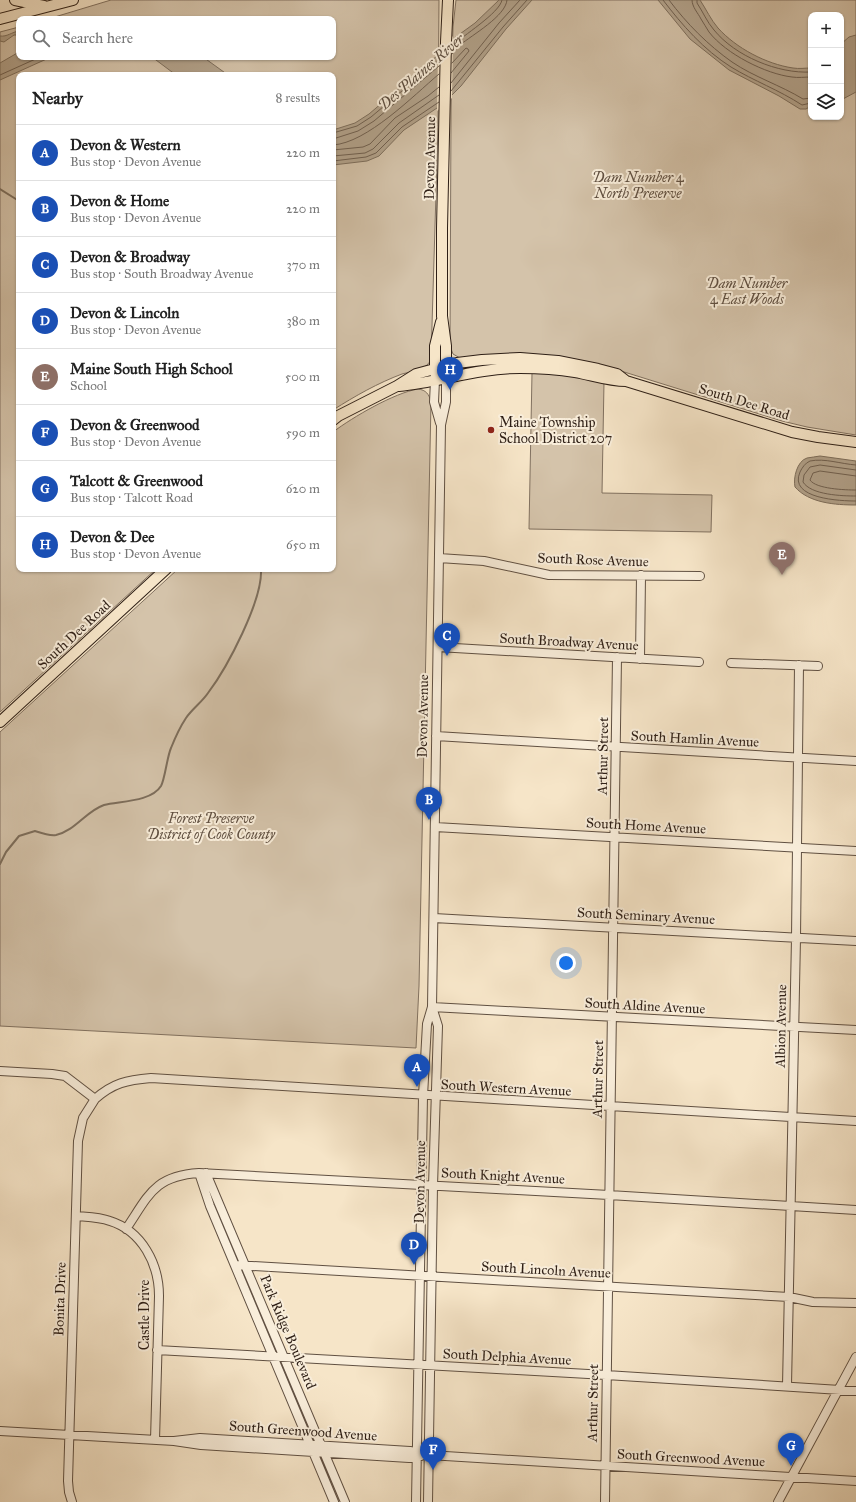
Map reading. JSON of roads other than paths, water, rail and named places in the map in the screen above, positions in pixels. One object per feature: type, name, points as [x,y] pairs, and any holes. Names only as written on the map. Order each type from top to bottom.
[{"type":"main road","points":[[15,0],[48,7]]},
{"type":"main road","points":[[0,19],[73,0]]},
{"type":"main road","name":"Devon Avenue","points":[[446,378],[446,346],[442,316],[446,42],[448,0]]},
{"type":"main road","name":"Devon Avenue","points":[[435,380],[436,346],[442,316]]},
{"type":"main road","name":"South Dee Road","points":[[336,418],[397,386],[416,374],[462,362],[502,358],[542,359],[598,369],[617,374],[626,381]]},
{"type":"main road","name":"South Dee Road","points":[[397,386],[416,384],[491,369],[521,368],[574,372],[614,381],[626,381],[792,432],[856,442]]},
{"type":"main road","name":"South Dee Road","points":[[0,722],[163,572]]},
{"type":"street","name":"Devon Avenue","points":[[416,1502],[423,1096],[427,1024],[432,1007],[441,425],[446,402],[446,378]]},
{"type":"street","name":"Devon Avenue","points":[[435,380],[434,402],[441,425]]},
{"type":"street","name":"South Rose Avenue","points":[[439,558],[484,561],[530,572],[549,574],[700,576]]},
{"type":"street","points":[[640,659],[642,575]]},
{"type":"street","name":"South Broadway Avenue","points":[[438,647],[700,662]]},
{"type":"street","name":"Arthur Street","points":[[605,1502],[617,657]]},
{"type":"street","points":[[731,663],[818,666]]},
{"type":"street","name":"Albion Avenue","points":[[787,1386],[796,938],[799,666]]},
{"type":"street","name":"South Hamlin Avenue","points":[[436,736],[856,761]]},
{"type":"street","name":"South Home Avenue","points":[[435,827],[856,852]]},
{"type":"street","name":"South Seminary Avenue","points":[[434,918],[856,941]]},
{"type":"street","name":"Devon Avenue","points":[[428,1502],[430,1455],[433,1186],[438,1026],[432,1007]]},
{"type":"street","name":"South Aldine Avenue","points":[[432,1007],[856,1030]]},
{"type":"street","points":[[0,1070],[65,1076],[95,1099]]},
{"type":"street","name":"South Western Avenue","points":[[95,1099],[110,1087],[119,1083],[151,1078],[436,1097],[856,1121]]},
{"type":"street","name":"Bonita Drive","points":[[72,1502],[68,1481],[78,1148],[80,1129],[88,1109],[95,1099]]},
{"type":"street","name":"South Knight Avenue","points":[[126,1229],[154,1189],[163,1182],[180,1175],[203,1173],[856,1210]]},
{"type":"street","name":"Park Ridge Boulevard","points":[[203,1173],[205,1195],[274,1356],[334,1502]]},
{"type":"street","name":"Park Ridge Boulevard","points":[[203,1173],[246,1265],[345,1502]]},
{"type":"street","name":"Castle Drive","points":[[76,1216],[109,1220],[126,1229],[148,1251],[155,1266],[158,1276],[159,1296],[155,1440]]},
{"type":"street","name":"South Lincoln Avenue","points":[[235,1265],[789,1297],[813,1302],[856,1303]]},
{"type":"street","name":"South Delphia Avenue","points":[[157,1350],[606,1375],[856,1391]]},
{"type":"street","points":[[778,1502],[856,1357]]},
{"type":"street","name":"South Greenwood Avenue","points":[[0,1431],[174,1441],[200,1445],[324,1454],[409,1458],[417,1455]]},
{"type":"street","name":"South Greenwood Avenue","points":[[174,1441],[200,1438],[310,1445],[417,1455],[856,1481]]},
{"type":"water","name":"Des Plaines River","points":[[499,0],[532,0],[506,29],[461,86],[437,108],[404,130],[379,156],[367,161],[336,165],[336,129],[355,123],[369,114],[438,55],[453,39],[475,23]]},
{"type":"water","points":[[658,0],[700,0],[718,28],[734,42],[752,54],[783,66],[808,68],[808,108],[800,109],[779,96],[729,70],[690,39]]},
{"type":"water","points":[[16,32],[16,35],[4,42],[0,41],[0,36],[5,36]]},
{"type":"water","points":[[856,35],[856,92],[844,98],[844,41],[849,37]]},
{"type":"water","points":[[16,54],[16,60],[44,60],[0,80],[0,63]]},
{"type":"water","points":[[156,60],[207,60],[224,72],[172,72]]},
{"type":"water","points":[[820,456],[856,461],[856,505],[831,504],[815,500],[807,497],[795,487],[795,475],[798,466],[807,458]]},
{"type":"waterway","points":[[0,189],[16,199]]},
{"type":"waterway","points":[[0,864],[6,852],[19,836],[35,831],[51,835],[63,833],[104,805],[143,798],[150,795],[161,786],[174,740],[184,721],[206,696],[234,651],[256,598],[261,572]]},
{"type":"place","name":"Devon & Dee","points":[[450,390]]},
{"type":"place","name":"Maine Township School District 207","points":[[491,430]]},
{"type":"place","name":"Maine South High School","points":[[782,575]]},
{"type":"place","name":"Devon & Broadway","points":[[447,656]]},
{"type":"place","name":"Devon & Home","points":[[429,820]]},
{"type":"place","name":"Devon & Western","points":[[417,1087]]},
{"type":"place","name":"Devon & Lincoln","points":[[414,1265]]},
{"type":"place","name":"Talcott & Greenwood","points":[[791,1466]]},
{"type":"place","name":"Devon & Greenwood","points":[[433,1470]]},
{"type":"park label","name":"Dam Number 4 North Preserve","points":[[638,186]]},
{"type":"park label","name":"Dam Number 4 East Woods","points":[[747,292]]},
{"type":"park label","name":"Forest Preserve District of Cook County","points":[[211,826]]}]
